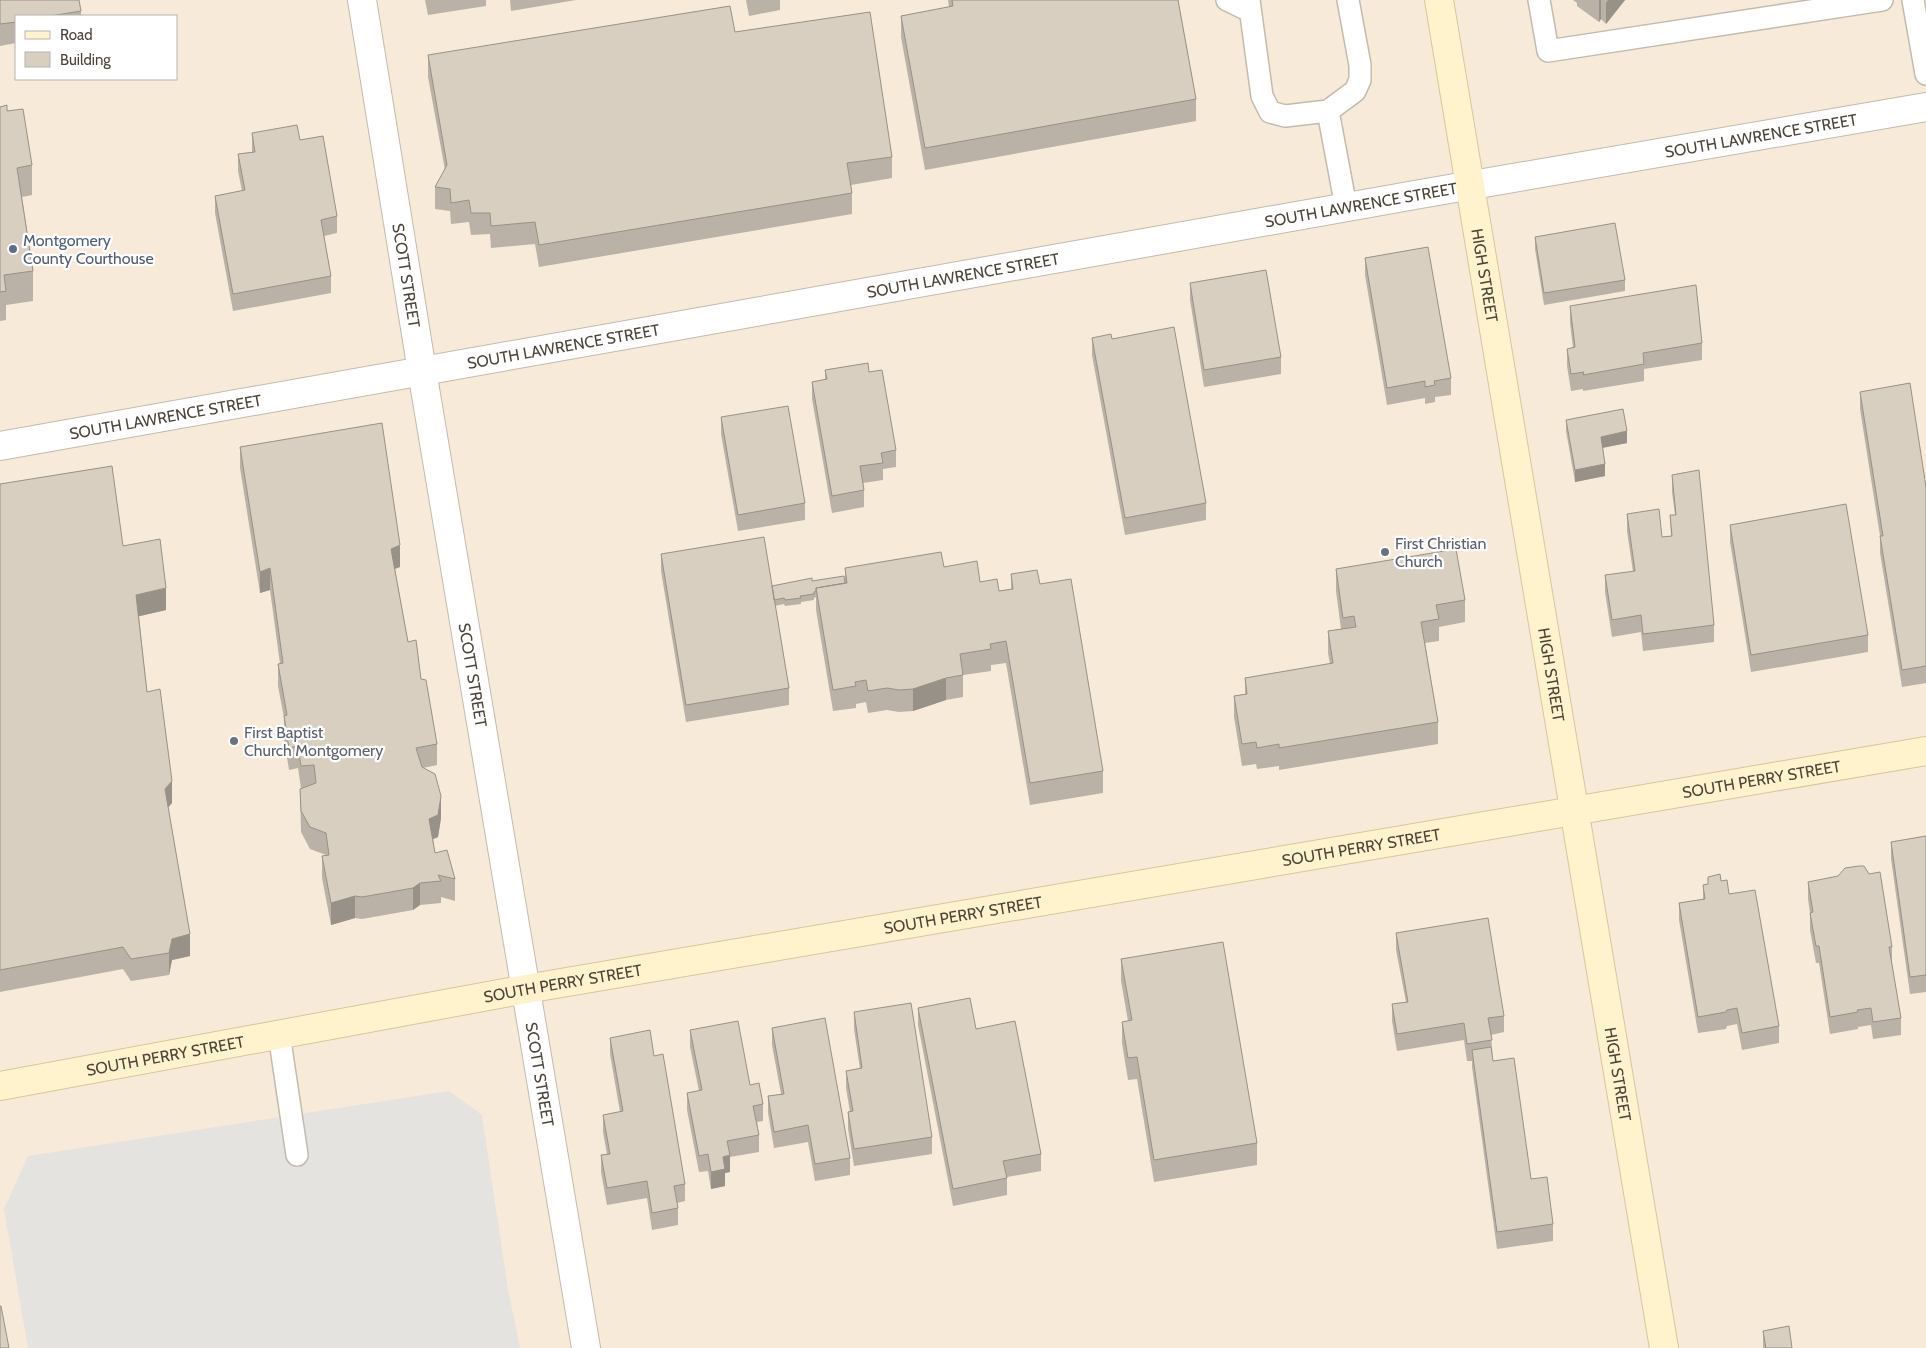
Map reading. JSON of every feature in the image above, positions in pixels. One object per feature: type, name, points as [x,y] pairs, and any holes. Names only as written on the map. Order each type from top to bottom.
[{"type":"main road","name":"HIGH STREET","points":[[1439,0],[1664,1348]]},
{"type":"main road","name":"SOUTH PERRY STREET","points":[[0,1086],[526,989],[1926,751]]},
{"type":"street","name":"SCOTT STREET","points":[[362,0],[422,371],[586,1348]]},
{"type":"street","name":"SOUTH LAWRENCE STREET","points":[[0,446],[1470,185],[1926,108]]},
{"type":"lane","points":[[1227,0],[1250,6],[1262,96],[1270,112],[1285,116],[1328,112],[1355,91],[1360,80],[1360,65],[1348,0]]},
{"type":"lane","points":[[1539,0],[1548,51],[1882,0]]},
{"type":"lane","points":[[1914,0],[1926,74]]},
{"type":"lane","points":[[1328,112],[1346,207]]},
{"type":"lane","points":[[278,1034],[297,1155]]},
{"type":"shaded area","points":[[0,0],[1926,0],[1926,1348],[0,1348]]},
{"type":"shaded area","points":[[449,1091],[482,1115],[508,1289],[520,1348],[28,1348],[4,1209],[28,1156]]},
{"type":"building","points":[[0,0],[79,0],[81,11],[56,15],[15,15],[15,22],[0,24]]},
{"type":"building","points":[[952,0],[1178,0],[1196,99],[925,148],[901,16],[953,6]]},
{"type":"building","points":[[730,6],[735,32],[870,12],[892,157],[847,163],[852,193],[539,245],[535,222],[491,226],[490,213],[471,213],[469,200],[451,203],[450,189],[435,187],[447,165],[428,55]]},
{"type":"building","name":"Montgomery County Courthouse","points":[[7,105],[7,111],[23,109],[32,165],[17,168],[33,271],[4,275],[6,291],[0,292],[0,107]]},
{"type":"building","points":[[297,125],[300,140],[323,136],[337,216],[321,220],[331,276],[233,294],[215,196],[245,190],[238,154],[255,152],[252,133]]},
{"type":"building","points":[[1615,223],[1625,280],[1544,293],[1535,237]]},
{"type":"building","points":[[1428,247],[1451,378],[1434,381],[1435,385],[1425,387],[1425,381],[1387,388],[1365,258]]},
{"type":"building","points":[[1266,270],[1281,357],[1204,370],[1190,283]]},
{"type":"building","points":[[1696,285],[1702,343],[1643,353],[1644,364],[1583,375],[1584,372],[1571,374],[1567,349],[1575,347],[1570,306]]},
{"type":"building","points":[[1174,327],[1206,503],[1125,518],[1092,338],[1111,334],[1112,339]]},
{"type":"building","points":[[868,363],[869,372],[882,370],[896,450],[881,453],[883,463],[860,466],[864,490],[832,496],[812,382],[827,379],[825,370]]},
{"type":"building","points":[[1910,383],[1926,487],[1926,666],[1902,670],[1880,536],[1883,536],[1860,392]]},
{"type":"building","points":[[788,406],[805,503],[738,515],[721,417]]},
{"type":"building","points":[[1623,409],[1627,431],[1601,437],[1605,464],[1575,470],[1566,420]]},
{"type":"building","points":[[382,423],[400,545],[391,549],[408,642],[416,640],[421,679],[426,680],[437,744],[416,748],[422,767],[435,774],[441,796],[438,815],[429,819],[435,853],[447,850],[455,879],[438,875],[441,881],[420,883],[413,888],[362,897],[355,896],[331,903],[322,856],[329,855],[326,833],[310,827],[301,811],[300,789],[316,783],[314,765],[301,766],[298,746],[289,748],[284,716],[287,715],[278,664],[283,663],[270,568],[260,572],[240,447]]},
{"type":"building","points":[[112,466],[123,546],[160,539],[166,588],[136,595],[147,692],[160,689],[172,781],[165,789],[190,934],[172,939],[169,953],[131,959],[123,947],[0,970],[0,484]]},
{"type":"building","points":[[1699,470],[1714,625],[1643,634],[1641,615],[1612,620],[1605,575],[1635,571],[1627,514],[1659,509],[1662,537],[1672,536],[1670,515],[1676,515],[1672,475]]},
{"type":"building","points":[[1846,504],[1868,635],[1751,655],[1730,525]]},
{"type":"building","points":[[764,537],[789,688],[686,705],[661,554]]},
{"type":"building","points":[[1456,549],[1465,600],[1436,605],[1439,619],[1421,622],[1438,722],[1279,748],[1279,744],[1257,748],[1256,742],[1242,744],[1234,696],[1247,694],[1245,678],[1333,663],[1328,631],[1356,627],[1354,616],[1343,618],[1336,569]]},
{"type":"building","points":[[941,552],[944,567],[977,561],[980,582],[997,579],[999,591],[1013,589],[1011,574],[1037,570],[1040,584],[1071,579],[1103,771],[1030,783],[1006,641],[990,644],[991,649],[960,654],[963,675],[946,678],[913,689],[899,690],[887,688],[868,691],[866,680],[855,682],[856,686],[833,690],[816,588],[847,583],[845,568]]},
{"type":"building","points":[[844,576],[845,583],[816,588],[814,594],[800,596],[801,598],[774,600],[772,586],[812,578],[812,581]]},
{"type":"building","points":[[1926,836],[1926,975],[1910,977],[1891,842]]},
{"type":"building","points":[[1864,866],[1869,874],[1880,872],[1892,947],[1889,947],[1901,1018],[1873,1022],[1871,1008],[1830,1017],[1819,946],[1816,946],[1810,913],[1813,912],[1808,882],[1838,876],[1845,868]]},
{"type":"building","points":[[1720,874],[1721,881],[1727,880],[1729,894],[1755,890],[1779,1026],[1742,1033],[1737,1008],[1698,1017],[1679,903],[1705,899],[1703,885],[1708,884],[1708,877]]},
{"type":"building","points":[[1488,918],[1504,1016],[1488,1018],[1492,1040],[1467,1044],[1464,1023],[1397,1034],[1392,1004],[1408,1002],[1396,933]]},
{"type":"building","points":[[1223,942],[1257,1143],[1154,1160],[1137,1057],[1128,1058],[1122,1022],[1132,1020],[1121,959]]},
{"type":"building","points":[[970,998],[976,1029],[1015,1021],[1041,1154],[1003,1161],[1007,1178],[953,1189],[918,1008]]},
{"type":"building","points":[[911,1003],[932,1137],[854,1149],[848,1112],[853,1111],[846,1071],[862,1068],[854,1012]]},
{"type":"building","points":[[825,1018],[850,1158],[815,1164],[808,1125],[774,1132],[768,1096],[784,1094],[772,1028]]},
{"type":"building","points":[[738,1021],[750,1085],[759,1083],[763,1104],[753,1106],[759,1135],[727,1141],[730,1155],[723,1157],[725,1169],[711,1172],[708,1154],[699,1156],[687,1093],[702,1090],[690,1030]]},
{"type":"building","points":[[650,1030],[654,1056],[663,1054],[685,1184],[674,1186],[678,1208],[652,1213],[647,1181],[607,1188],[601,1155],[610,1154],[603,1115],[623,1111],[610,1038]]},
{"type":"building","points":[[1491,1047],[1493,1061],[1514,1058],[1531,1179],[1547,1177],[1553,1224],[1497,1232],[1472,1050]]},
{"type":"building","points":[[1,1306],[9,1348],[0,1348]]},
{"type":"building","points":[[1789,1326],[1792,1348],[1766,1348],[1763,1331]]},
{"type":"place","name":"Montgomery County Courthouse","points":[[13,249]]},
{"type":"place","name":"First Christian Church","points":[[1385,552]]},
{"type":"place","name":"First Baptist Church Montgomery","points":[[234,741]]}]
